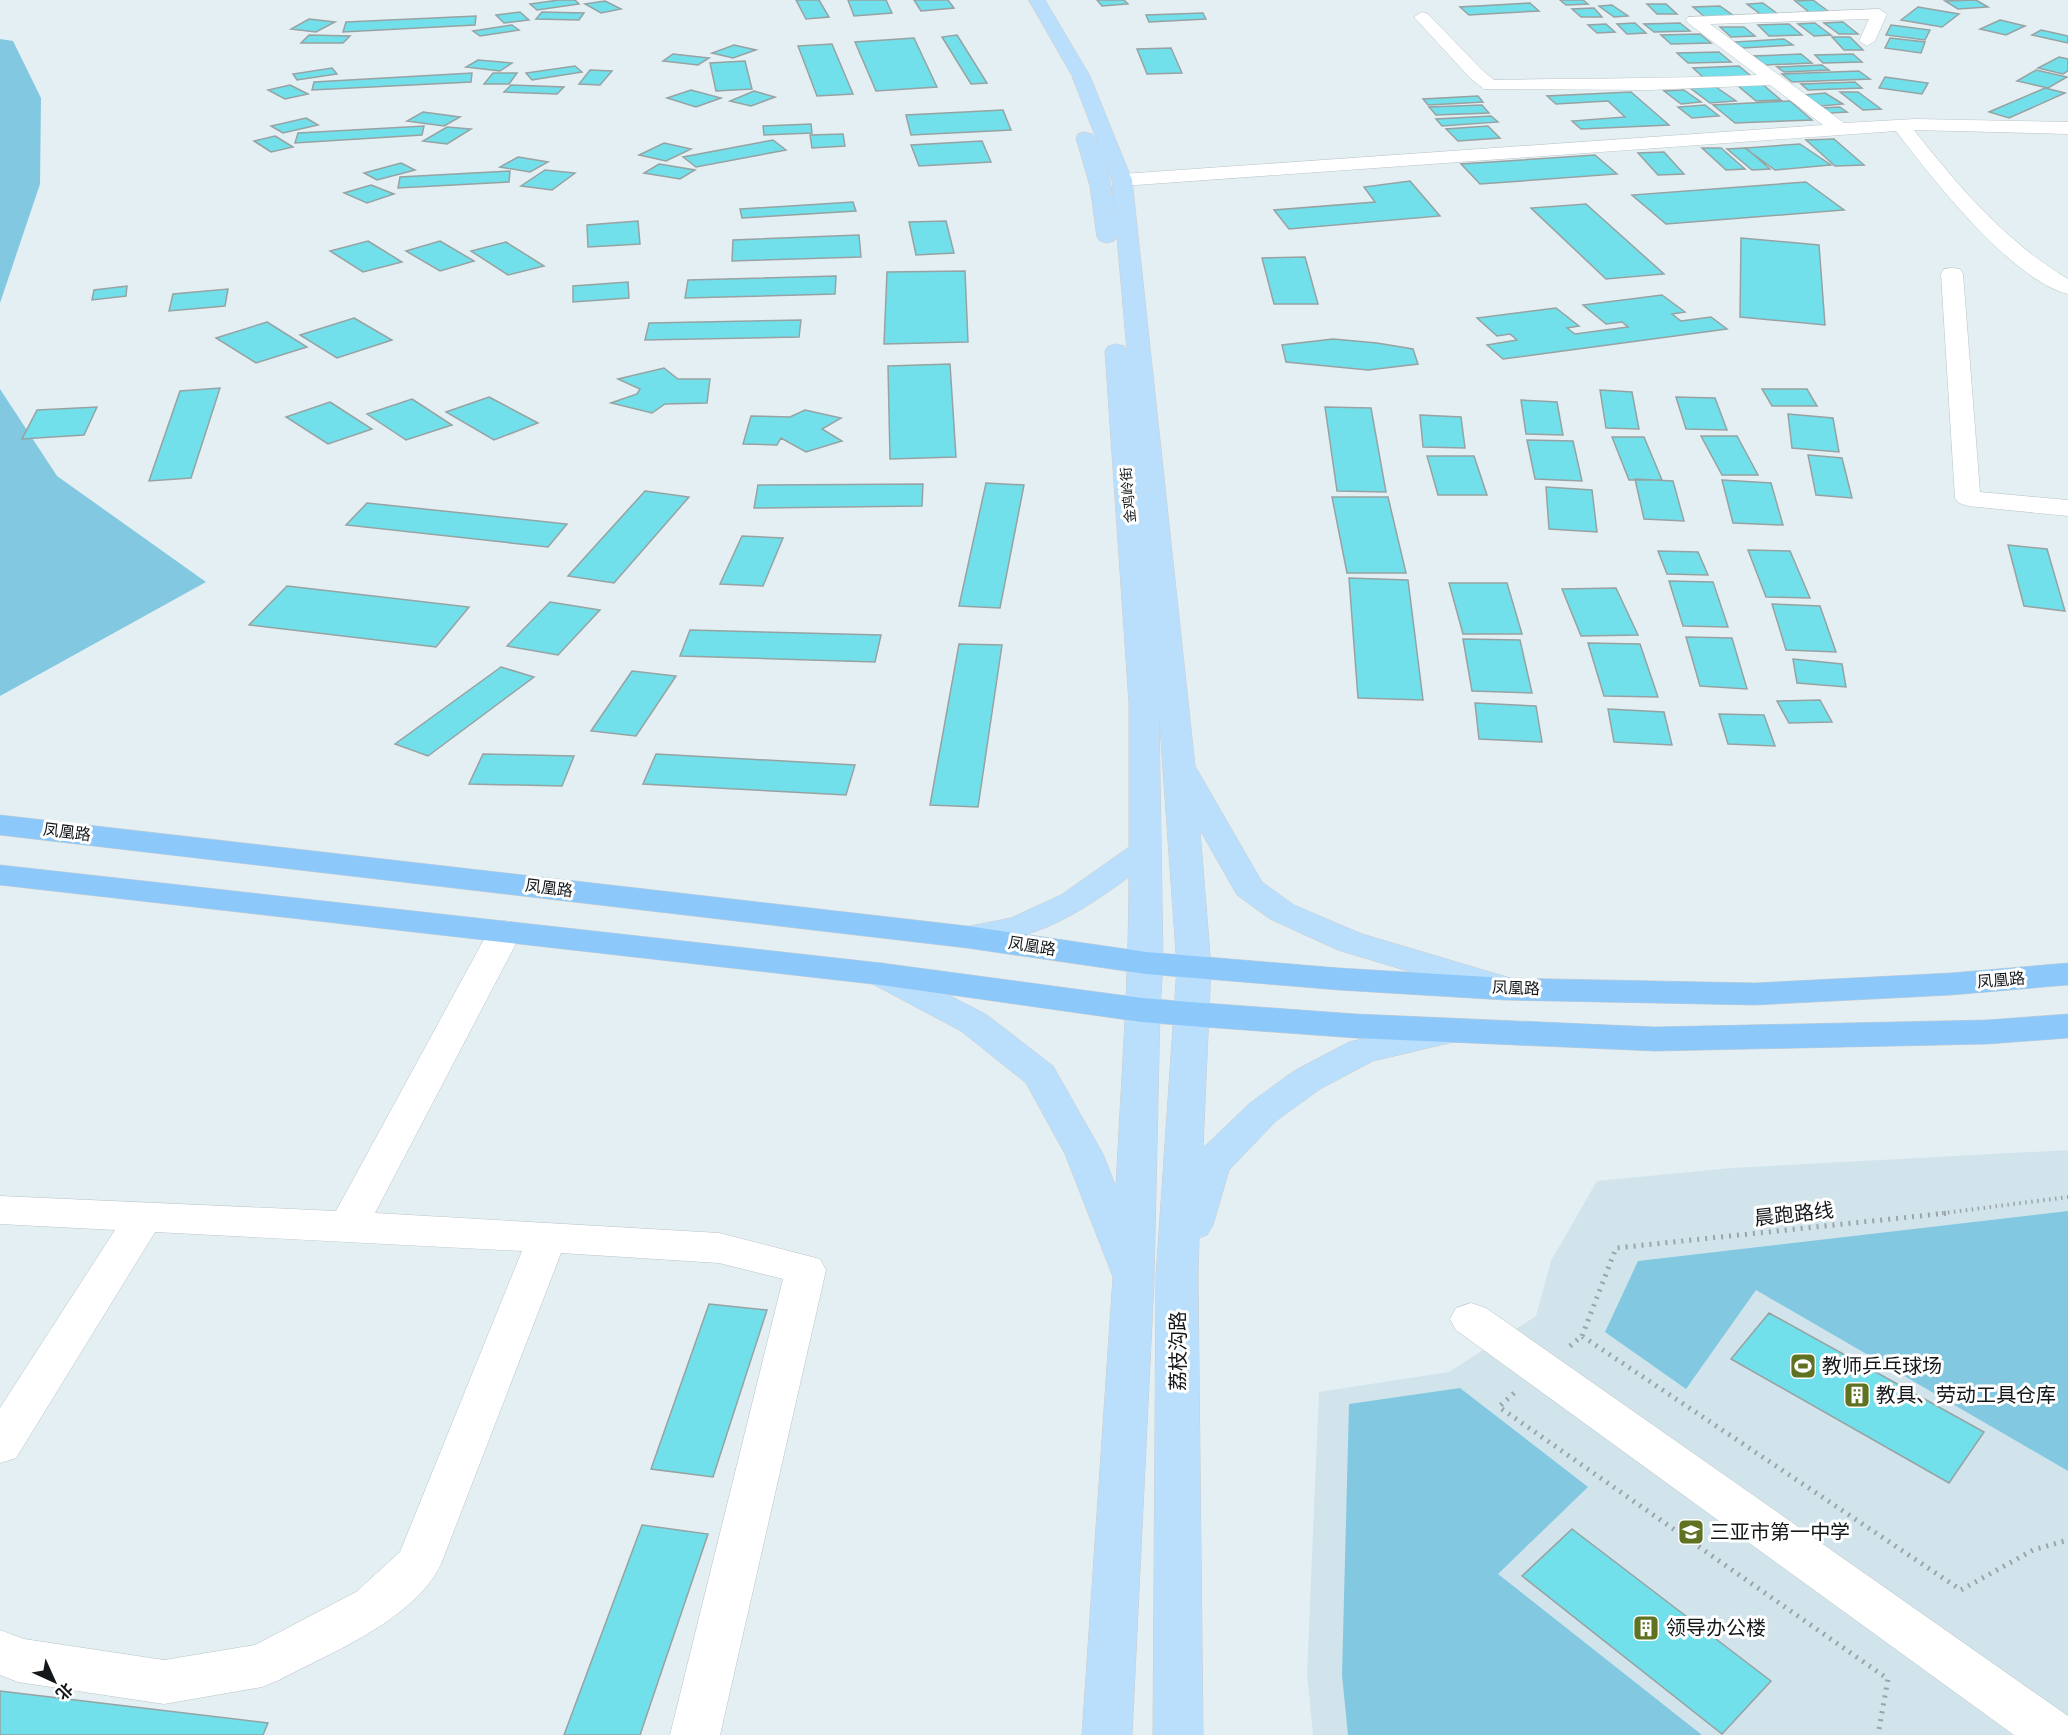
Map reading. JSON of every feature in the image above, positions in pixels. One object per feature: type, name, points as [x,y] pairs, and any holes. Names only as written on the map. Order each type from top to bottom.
[{"type":"highway","name":"凤凰路","points":[[0,825],[968,937],[1146,963],[1194,967],[1505,989],[1755,994],[1951,984],[2068,974]]},
{"type":"highway","points":[[0,875],[881,974],[1142,1010],[1191,1014],[1654,1039],[1987,1032],[2068,1026]]},
{"type":"main road","name":"金鸡岭街","points":[[1016,0],[1036,32],[1091,152],[1106,215],[1144,703],[1146,963],[1142,1010]]},
{"type":"main road","name":"金鸡岭街","points":[[1037,0],[1081,76],[1122,180],[1179,764],[1194,967]]},
{"type":"main road","points":[[1179,764],[1249,888],[1282,912],[1350,942],[1505,989]]},
{"type":"main road","points":[[968,937],[1020,927],[1073,902],[1144,851]]},
{"type":"main road","name":"荔枝沟路","points":[[1178,1735],[1178,1276],[1194,967]]},
{"type":"main road","points":[[881,974],[974,1023],[1040,1075],[1084,1154],[1132,1281]]},
{"type":"main road","points":[[1107,1735],[1132,1281],[1142,1010]]},
{"type":"main road","points":[[1178,1276],[1211,1164],[1263,1112],[1307,1080],[1362,1051],[1455,1030]]},
{"type":"street","points":[[1841,130],[1694,20],[1880,14],[1867,41]]},
{"type":"street","points":[[1422,17],[1476,74],[1490,85],[1588,83],[1649,85],[1774,80]]},
{"type":"street","points":[[1122,180],[1901,126],[2068,128]]},
{"type":"street","points":[[1901,126],[1991,231],[2045,276],[2068,288]]},
{"type":"street","points":[[2041,128],[2068,149]]},
{"type":"street","points":[[1952,274],[1968,498],[2068,508]]},
{"type":"street","points":[[348,1226],[505,932]]},
{"type":"street","points":[[0,1210],[348,1226],[719,1248],[806,1270],[695,1735]]},
{"type":"street","points":[[0,1445],[144,1217]]},
{"type":"street","points":[[0,1651],[18,1660],[164,1682],[262,1665],[373,1607],[418,1564],[547,1238]]},
{"type":"street","points":[[1471,1318],[2054,1735]]},
{"type":"path","name":"晨跑路线","points":[[1582,1336],[1616,1248],[1905,1218],[2068,1197]]},
{"type":"path","points":[[1878,1735],[1888,1679],[1499,1407],[1582,1336],[1961,1590],[2033,1550],[2068,1540]]},
{"type":"shaded area","points":[[0,39],[13,41],[41,98],[40,184],[0,303]]},
{"type":"shaded area","points":[[0,389],[57,476],[206,582],[0,696]]},
{"type":"shaded area","name":"三亚市第一中学","points":[[2068,1150],[2068,1735],[1313,1735],[1307,1673],[1319,1392],[1449,1372],[1536,1316],[1551,1261],[1597,1181],[1731,1168]]},
{"type":"shaded area","points":[[2068,1211],[2068,1471],[1756,1290],[1686,1389],[1605,1332],[1638,1261]]},
{"type":"shaded area","points":[[1460,1388],[1588,1487],[1498,1574],[1702,1735],[1348,1735],[1342,1675],[1349,1404]]},
{"type":"building","points":[[575,0],[579,4],[537,10],[530,4]]},
{"type":"building","points":[[796,0],[819,0],[829,17],[806,19]]},
{"type":"building","points":[[848,0],[886,0],[892,13],[854,16]]},
{"type":"building","points":[[914,0],[948,0],[954,8],[921,11]]},
{"type":"building","points":[[1097,0],[1124,0],[1128,4],[1102,6]]},
{"type":"building","points":[[1560,0],[1583,0],[1588,4],[1566,5]]},
{"type":"building","points":[[1813,0],[1828,11],[1809,12],[1795,1]]},
{"type":"building","points":[[1976,0],[1988,7],[1958,9],[1945,1]]},
{"type":"building","points":[[605,1],[621,9],[601,13],[585,4]]},
{"type":"building","points":[[1530,3],[1539,11],[1469,15],[1460,7]]},
{"type":"building","points":[[1763,3],[1779,15],[1763,16],[1747,4]]},
{"type":"building","points":[[1647,4],[1666,4],[1677,14],[1657,14]]},
{"type":"building","points":[[1612,5],[1628,16],[1614,17],[1599,6]]},
{"type":"building","points":[[1720,6],[1734,16],[1706,18],[1693,7]]},
{"type":"building","points":[[1918,7],[1959,14],[1942,27],[1901,20]]},
{"type":"building","points":[[1594,8],[1602,17],[1581,17],[1572,9]]},
{"type":"building","points":[[520,12],[529,20],[504,23],[496,15]]},
{"type":"building","points":[[542,12],[584,13],[579,20],[536,19]]},
{"type":"building","points":[[1203,13],[1206,19],[1149,22],[1146,15]]},
{"type":"building","points":[[476,16],[475,25],[343,32],[346,22]]},
{"type":"building","points":[[309,19],[335,22],[316,32],[291,29]]},
{"type":"building","points":[[2000,20],[2025,26],[2006,35],[1980,29]]},
{"type":"building","points":[[1843,22],[1858,34],[1839,34],[1824,23]]},
{"type":"building","points":[[1635,23],[1646,33],[1627,34],[1617,24]]},
{"type":"building","points":[[1680,23],[1690,31],[1654,32],[1644,24]]},
{"type":"building","points":[[1815,23],[1831,35],[1814,36],[1798,24]]},
{"type":"building","points":[[1606,24],[1615,32],[1597,33],[1588,25]]},
{"type":"building","points":[[1789,24],[1802,35],[1769,36],[1758,25]]},
{"type":"building","points":[[512,25],[519,30],[480,36],[473,31]]},
{"type":"building","points":[[1891,25],[1930,30],[1925,40],[1886,35]]},
{"type":"building","points":[[1720,27],[1744,27],[1755,36],[1731,37]]},
{"type":"building","points":[[2041,30],[2068,36],[2068,43],[2032,35]]},
{"type":"building","points":[[1700,34],[1711,43],[1671,44],[1661,35]]},
{"type":"building","points":[[309,35],[350,36],[343,43],[301,43]]},
{"type":"building","points":[[957,35],[987,83],[971,84],[942,37]]},
{"type":"building","points":[[1832,37],[1850,37],[1863,50],[1844,50]]},
{"type":"building","points":[[914,38],[937,87],[876,91],[855,42]]},
{"type":"building","points":[[1890,38],[1925,42],[1921,53],[1885,48]]},
{"type":"building","points":[[1784,39],[1793,45],[1743,48],[1734,42]]},
{"type":"building","points":[[832,44],[853,94],[817,96],[798,46]]},
{"type":"building","points":[[734,45],[756,50],[733,58],[712,53]]},
{"type":"building","points":[[1171,48],[1182,73],[1147,74],[1137,49]]},
{"type":"building","points":[[1719,52],[1731,62],[1688,63],[1677,53]]},
{"type":"building","points":[[673,54],[709,58],[698,65],[663,61]]},
{"type":"building","points":[[1801,54],[1812,63],[1765,65],[1754,56]]},
{"type":"building","points":[[1853,54],[1862,62],[1823,63],[1815,55]]},
{"type":"building","points":[[2059,57],[2068,59],[2068,71],[2063,74],[2038,68]]},
{"type":"building","points":[[478,60],[512,63],[500,71],[466,67]]},
{"type":"building","points":[[745,61],[752,89],[716,91],[710,63]]},
{"type":"building","points":[[1822,65],[1829,70],[1784,72],[1777,67]]},
{"type":"building","points":[[575,66],[582,72],[532,80],[526,73]]},
{"type":"building","points":[[1739,66],[1751,76],[1704,78],[1693,68]]},
{"type":"building","points":[[332,68],[337,74],[297,80],[293,74]]},
{"type":"building","points":[[590,70],[612,71],[600,85],[579,84]]},
{"type":"building","points":[[2036,70],[2067,77],[2048,88],[2017,81]]},
{"type":"building","points":[[1859,71],[1870,79],[1792,82],[1782,74]]},
{"type":"building","points":[[472,73],[471,82],[312,90],[314,82]]},
{"type":"building","points":[[493,73],[517,73],[509,84],[484,84]]},
{"type":"building","points":[[1885,77],[1928,83],[1922,94],[1879,88]]},
{"type":"building","points":[[1855,82],[1862,88],[1808,90],[1801,84]]},
{"type":"building","points":[[1761,83],[1781,100],[1756,101],[1737,85]]},
{"type":"building","points":[[290,85],[308,94],[285,99],[268,90]]},
{"type":"building","points":[[511,85],[564,87],[557,94],[504,92]]},
{"type":"building","points":[[1716,87],[1736,101],[1710,103],[1690,88]]},
{"type":"building","points":[[2045,88],[2065,93],[2009,118],[1989,112]]},
{"type":"building","points":[[691,90],[721,98],[696,107],[667,98]]},
{"type":"building","points":[[1684,90],[1701,102],[1681,104],[1664,91]]},
{"type":"building","points":[[754,91],[775,97],[751,106],[730,101]]},
{"type":"building","points":[[1631,92],[1669,125],[1581,129],[1572,121],[1625,117],[1608,101],[1556,104],[1547,96]]},
{"type":"building","points":[[1840,92],[1858,92],[1881,109],[1863,110]]},
{"type":"building","points":[[1825,93],[1843,104],[1821,106],[1804,95]]},
{"type":"building","points":[[1478,96],[1483,102],[1428,105],[1423,99]]},
{"type":"building","points":[[1790,101],[1812,120],[1735,123],[1713,105]]},
{"type":"building","points":[[1482,105],[1489,113],[1436,115],[1429,107]]},
{"type":"building","points":[[1705,105],[1719,116],[1692,118],[1678,107]]},
{"type":"building","points":[[1840,107],[1847,112],[1829,113],[1822,108]]},
{"type":"building","points":[[1003,110],[1011,130],[911,135],[906,115]]},
{"type":"building","points":[[423,112],[460,117],[444,126],[407,121]]},
{"type":"building","points":[[1491,116],[1498,122],[1442,126],[1436,119]]},
{"type":"building","points":[[306,118],[318,125],[283,133],[271,126]]},
{"type":"building","points":[[811,124],[812,133],[764,135],[763,126]]},
{"type":"building","points":[[424,126],[422,135],[295,143],[298,133]]},
{"type":"building","points":[[1488,126],[1500,138],[1458,141],[1446,129]]},
{"type":"building","points":[[447,127],[471,129],[447,144],[423,141]]},
{"type":"building","points":[[843,134],[845,146],[812,148],[810,135]]},
{"type":"building","points":[[275,136],[293,147],[271,152],[254,141]]},
{"type":"building","points":[[1834,139],[1864,165],[1835,166],[1806,140]]},
{"type":"building","points":[[773,140],[786,150],[696,167],[683,157]]},
{"type":"building","points":[[982,141],[991,162],[919,166],[911,145]]},
{"type":"building","points":[[664,143],[691,149],[666,161],[639,155]]},
{"type":"building","points":[[1800,144],[1831,165],[1775,170],[1745,148]]},
{"type":"building","points":[[1702,148],[1721,148],[1745,169],[1726,170]]},
{"type":"building","points":[[1746,148],[1770,169],[1752,170],[1727,149]]},
{"type":"building","points":[[1664,152],[1684,174],[1658,175],[1638,153]]},
{"type":"building","points":[[1595,155],[1617,174],[1480,184],[1461,164]]},
{"type":"building","points":[[518,157],[548,162],[530,172],[500,167]]},
{"type":"building","points":[[401,163],[415,170],[377,180],[364,173]]},
{"type":"building","points":[[659,164],[695,170],[680,179],[644,173]]},
{"type":"building","points":[[545,170],[575,173],[552,190],[521,186]]},
{"type":"building","points":[[510,171],[509,182],[398,188],[400,177]]},
{"type":"building","points":[[1410,181],[1440,216],[1289,229],[1274,210],[1375,202],[1364,187]]},
{"type":"building","points":[[1806,182],[1844,210],[1666,224],[1632,195]]},
{"type":"building","points":[[371,185],[394,194],[367,203],[344,193]]},
{"type":"building","points":[[853,202],[856,211],[742,218],[740,209]]},
{"type":"building","points":[[1586,204],[1664,274],[1606,279],[1531,208]]},
{"type":"building","points":[[638,221],[640,244],[588,247],[587,225]]},
{"type":"building","points":[[946,221],[954,253],[916,255],[909,222]]},
{"type":"building","points":[[859,235],[861,257],[732,261],[733,240]]},
{"type":"building","points":[[1741,238],[1819,245],[1825,325],[1740,317]]},
{"type":"building","points":[[368,241],[402,262],[363,272],[330,251]]},
{"type":"building","points":[[440,241],[474,261],[440,271],[406,251]]},
{"type":"building","points":[[506,242],[544,266],[508,275],[471,251]]},
{"type":"building","points":[[1305,257],[1318,304],[1274,304],[1262,258]]},
{"type":"building","points":[[965,271],[968,342],[884,344],[887,272]]},
{"type":"building","points":[[836,276],[835,294],[685,298],[688,280]]},
{"type":"building","points":[[628,282],[629,298],[573,302],[573,286]]},
{"type":"building","points":[[127,286],[126,296],[92,300],[94,290]]},
{"type":"building","points":[[228,289],[225,306],[169,311],[173,294]]},
{"type":"building","points":[[1662,295],[1685,312],[1672,314],[1681,321],[1711,317],[1727,329],[1503,359],[1487,345],[1517,340],[1510,334],[1497,336],[1477,318],[1556,308],[1579,326],[1567,328],[1575,334],[1628,327],[1622,322],[1606,324],[1583,305]]},
{"type":"building","points":[[354,318],[392,340],[337,358],[300,335]]},
{"type":"building","points":[[801,320],[799,337],[645,340],[649,323]]},
{"type":"building","points":[[267,322],[307,347],[256,363],[216,338]]},
{"type":"building","points":[[1333,339],[1413,349],[1418,364],[1368,370],[1286,362],[1282,345]]},
{"type":"building","points":[[950,364],[956,457],[890,459],[888,366]]},
{"type":"building","points":[[664,368],[678,379],[710,379],[707,403],[665,404],[652,413],[611,403],[637,394],[640,389],[618,379]]},
{"type":"building","points":[[220,388],[191,478],[149,481],[180,391]]},
{"type":"building","points":[[1762,389],[1807,389],[1817,406],[1772,406]]},
{"type":"building","points":[[1600,390],[1632,392],[1639,429],[1606,428]]},
{"type":"building","points":[[489,397],[538,423],[494,440],[446,412]]},
{"type":"building","points":[[1676,397],[1715,398],[1727,430],[1686,429]]},
{"type":"building","points":[[412,399],[452,425],[406,440],[367,414]]},
{"type":"building","points":[[1521,400],[1557,402],[1563,435],[1526,434]]},
{"type":"building","points":[[330,402],[372,429],[328,444],[286,417]]},
{"type":"building","points":[[97,407],[84,435],[22,439],[37,410]]},
{"type":"building","points":[[1325,407],[1371,408],[1386,492],[1337,491]]},
{"type":"building","points":[[805,410],[841,418],[822,429],[842,441],[806,452],[781,438],[777,445],[743,444],[751,416],[790,417]]},
{"type":"building","points":[[1788,414],[1833,418],[1839,452],[1792,448]]},
{"type":"building","points":[[1420,415],[1461,417],[1465,448],[1423,447]]},
{"type":"building","points":[[1701,436],[1737,436],[1758,475],[1722,475]]},
{"type":"building","points":[[1612,437],[1644,437],[1662,480],[1629,480]]},
{"type":"building","points":[[1527,440],[1573,441],[1582,481],[1535,479]]},
{"type":"building","points":[[1808,455],[1842,458],[1852,498],[1816,495]]},
{"type":"building","points":[[1427,456],[1474,456],[1487,495],[1438,495]]},
{"type":"building","points":[[1635,479],[1673,481],[1684,521],[1644,519]]},
{"type":"building","points":[[1722,480],[1771,483],[1783,525],[1733,523]]},
{"type":"building","points":[[986,483],[1024,485],[1000,608],[959,606]]},
{"type":"building","points":[[923,484],[922,506],[754,508],[758,485]]},
{"type":"building","points":[[1546,487],[1592,490],[1597,532],[1549,529]]},
{"type":"building","points":[[645,491],[689,497],[614,583],[568,576]]},
{"type":"building","points":[[1332,497],[1388,497],[1406,573],[1347,573]]},
{"type":"building","points":[[367,503],[567,524],[548,547],[346,525]]},
{"type":"building","points":[[742,536],[783,538],[763,586],[720,584]]},
{"type":"building","points":[[2008,545],[2047,549],[2065,611],[2024,606]]},
{"type":"building","points":[[1748,550],[1790,551],[1810,598],[1766,597]]},
{"type":"building","points":[[1658,551],[1698,552],[1708,575],[1667,574]]},
{"type":"building","points":[[1349,578],[1408,580],[1423,700],[1358,698]]},
{"type":"building","points":[[1669,581],[1713,582],[1728,627],[1683,626]]},
{"type":"building","points":[[1449,583],[1507,583],[1522,634],[1463,634]]},
{"type":"building","points":[[287,586],[469,607],[436,647],[249,625]]},
{"type":"building","points":[[1616,588],[1638,635],[1581,636],[1562,589]]},
{"type":"building","points":[[550,602],[600,610],[558,655],[507,646]]},
{"type":"building","points":[[1772,604],[1820,606],[1836,652],[1786,650]]},
{"type":"building","points":[[690,630],[881,635],[875,662],[680,656]]},
{"type":"building","points":[[1686,637],[1732,638],[1747,689],[1700,686]]},
{"type":"building","points":[[1463,639],[1520,640],[1532,693],[1472,691]]},
{"type":"building","points":[[1588,643],[1640,644],[1658,697],[1604,696]]},
{"type":"building","points":[[959,644],[1002,645],[978,807],[930,805]]},
{"type":"building","points":[[1793,659],[1842,664],[1846,687],[1797,683]]},
{"type":"building","points":[[501,667],[534,677],[428,756],[395,744]]},
{"type":"building","points":[[632,671],[676,676],[636,736],[591,731]]},
{"type":"building","points":[[1820,700],[1832,722],[1789,723],[1777,701]]},
{"type":"building","points":[[1475,703],[1536,706],[1542,742],[1479,739]]},
{"type":"building","points":[[1608,709],[1664,712],[1672,745],[1614,742]]},
{"type":"building","points":[[1719,714],[1764,715],[1775,746],[1728,744]]},
{"type":"building","points":[[483,754],[574,756],[562,786],[469,784]]},
{"type":"building","points":[[656,754],[855,765],[846,795],[643,784]]},
{"type":"building","points":[[709,1304],[767,1310],[713,1477],[651,1469]]},
{"type":"building","name":"教具、劳动工具仓库","points":[[1769,1313],[1984,1432],[1949,1483],[1731,1359]]},
{"type":"building","points":[[642,1525],[708,1534],[640,1735],[564,1735]]},
{"type":"building","name":"领导办公楼","points":[[1572,1529],[1771,1681],[1722,1734],[1522,1576]]},
{"type":"building","points":[[0,1691],[268,1723],[263,1735],[0,1735]]},
{"type":"place","name":"教师乒乓球场","points":[[1803,1366]]},
{"type":"place","name":"教具、劳动工具仓库","points":[[1857,1395]]},
{"type":"place","name":"三亚市第一中学","points":[[1691,1532]]},
{"type":"place","name":"领导办公楼","points":[[1646,1628]]}]
